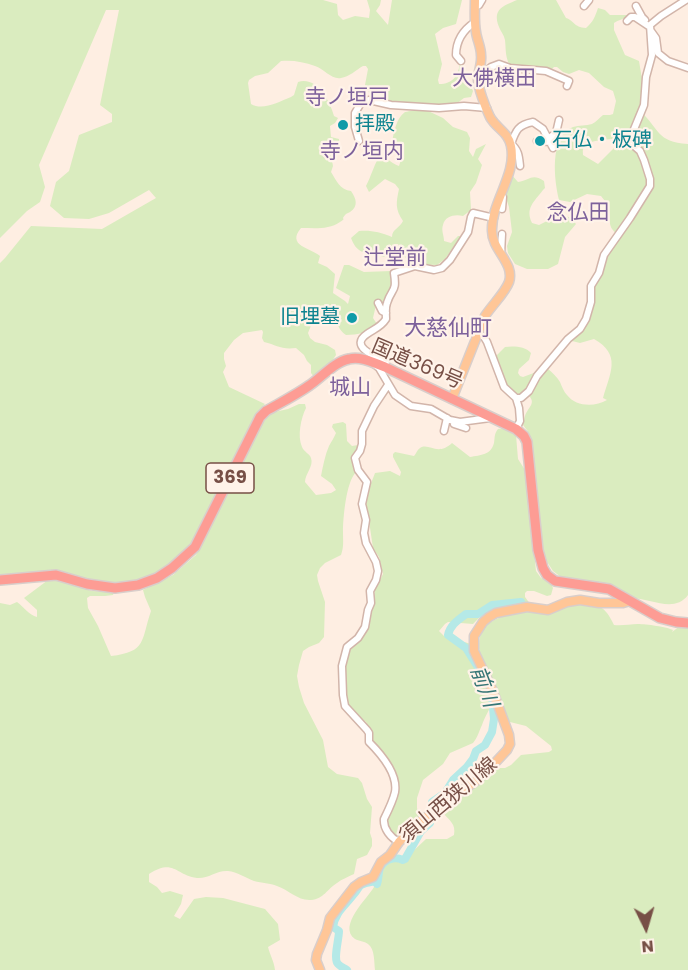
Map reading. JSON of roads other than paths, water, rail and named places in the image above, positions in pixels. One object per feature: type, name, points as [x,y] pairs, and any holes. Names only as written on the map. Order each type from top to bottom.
[{"type":"highway","name":"国道369号","points":[[0,580],[56,575],[87,584],[114,588],[138,585],[157,578],[195,547],[260,417],[266,411],[310,385],[338,363],[350,358],[385,367],[516,429]]},
{"type":"highway","points":[[516,429],[524,435],[527,442],[538,550],[547,575],[555,580],[609,589],[660,618],[688,623]]},
{"type":"main road","points":[[452,399],[486,316],[505,290],[510,274],[492,237],[492,230],[509,170],[511,144],[508,136],[490,118],[478,82],[481,52],[475,22],[478,2]]},
{"type":"main road","name":"須山西狭川線","points":[[320,970],[316,960],[317,954],[330,918],[354,887],[373,877],[381,862],[390,855],[399,842],[423,819],[440,810],[453,797],[476,781],[494,765],[510,744],[509,735],[492,689],[474,651],[474,636],[483,622],[496,613],[527,607],[548,610],[567,602],[580,600],[599,603],[630,601]]},
{"type":"street","points":[[584,6],[590,0]]},
{"type":"street","points":[[516,398],[521,398],[529,391],[537,376],[568,339],[580,329],[589,311],[591,286],[599,273],[604,255],[650,186],[644,160],[630,139],[644,105],[646,77],[652,55],[650,27],[661,16],[686,0]]},
{"type":"street","points":[[636,6],[656,38],[658,53],[668,61],[688,68]]},
{"type":"street","points":[[627,21],[635,17],[650,27]]},
{"type":"street","points":[[461,61],[456,55],[459,38],[466,28],[475,22]]},
{"type":"street","points":[[478,76],[499,64],[510,68],[546,71],[569,81],[567,86]]},
{"type":"street","points":[[359,141],[355,127],[355,113],[361,103],[369,100],[439,108],[464,106],[487,108]]},
{"type":"street","points":[[550,143],[556,134],[559,120]]},
{"type":"street","points":[[520,166],[519,154],[516,147],[511,144],[516,130],[523,124],[533,122],[543,129],[550,143]]},
{"type":"street","points":[[537,141],[550,143]]},
{"type":"street","points":[[501,195],[503,197],[502,209]]},
{"type":"street","points":[[385,367],[386,362],[366,352],[361,346],[361,341],[365,335],[386,320],[386,306],[396,285],[394,273],[415,266],[434,270],[442,268],[450,260],[468,232],[473,213],[494,218]]},
{"type":"street","points":[[501,254],[502,234]]},
{"type":"street","points":[[378,303],[382,311],[386,313]]},
{"type":"street","points":[[479,334],[487,342],[504,387],[516,398],[520,421],[516,429]]},
{"type":"street","points":[[371,362],[379,368],[395,395],[411,406],[431,409],[452,423],[466,428]]},
{"type":"street","points":[[388,385],[374,406],[362,431],[362,444],[355,459],[358,470],[367,482],[363,504],[366,520],[364,533],[378,571],[370,591],[365,627],[358,638],[347,647],[342,666],[345,706],[367,729],[369,742],[384,760],[395,783],[395,791],[384,824],[392,839],[399,842]]},
{"type":"street","points":[[448,419],[460,422],[494,417]]},
{"type":"street","points":[[444,430],[448,419]]},
{"type":"waterway","name":"前川","points":[[479,669],[466,648],[448,635],[451,628],[466,614],[478,614],[492,605],[521,602]]},
{"type":"waterway","name":"前川","points":[[431,812],[432,802],[445,793],[453,780],[473,759],[476,751],[485,745],[492,732],[494,719],[490,692]]},
{"type":"waterway","name":"前川","points":[[347,970],[337,961],[339,931],[333,927],[336,917],[360,886],[374,881],[377,884],[380,868],[384,862],[393,858],[405,859],[421,831],[430,823],[431,818]]},
{"type":"place","name":"拝殿","points":[[343,125]]},
{"type":"place","name":"石仏・板碑","points":[[540,141]]},
{"type":"place","name":"旧埋墓","points":[[352,318]]},
{"type":"district","name":"大佛横田","points":[[494,80]]},
{"type":"district","name":"寺ノ垣戸","points":[[347,99]]},
{"type":"district","name":"寺ノ垣内","points":[[362,153]]},
{"type":"district","name":"念仏田","points":[[578,214]]},
{"type":"district","name":"辻堂前","points":[[395,259]]},
{"type":"district","name":"大慈仙町","points":[[448,329]]},
{"type":"district","name":"城山","points":[[350,389]]}]
